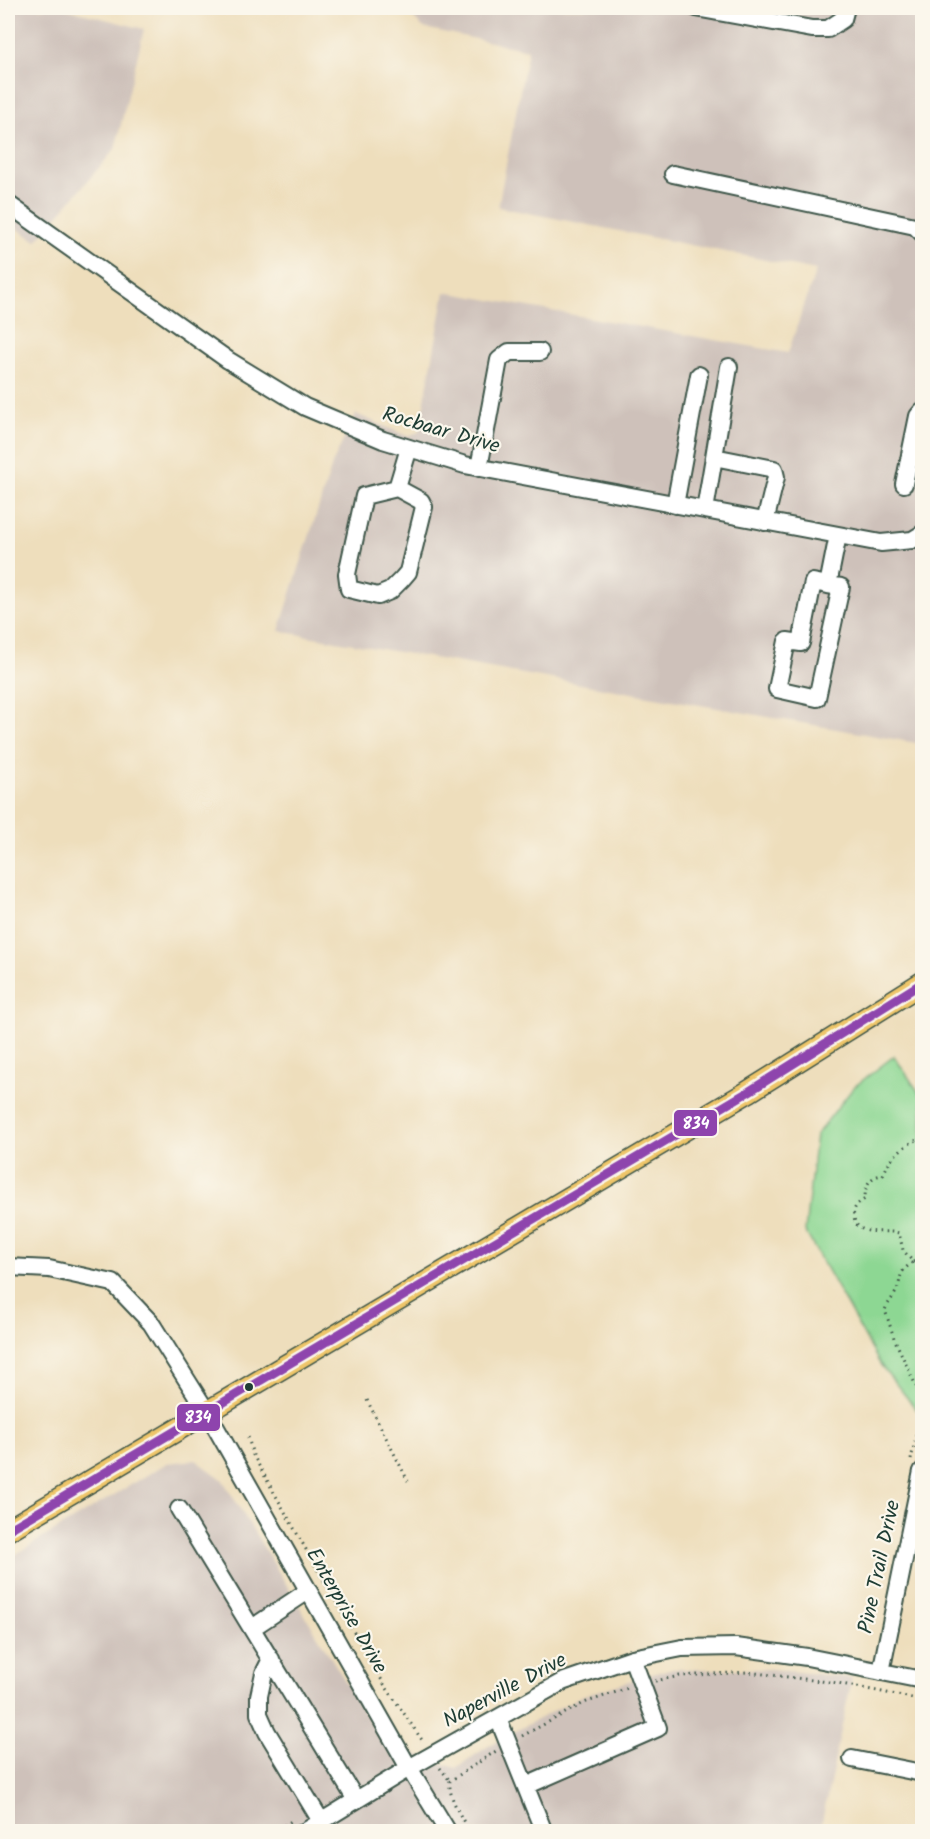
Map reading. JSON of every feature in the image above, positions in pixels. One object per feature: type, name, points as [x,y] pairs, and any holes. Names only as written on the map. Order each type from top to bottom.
[{"type":"main road","points":[[8,1530],[757,1086],[922,983]]},
{"type":"street","points":[[696,8],[812,29],[828,29],[843,19],[846,8]]},
{"type":"street","points":[[673,174],[915,226],[922,233]]},
{"type":"street","name":"Rocbaar Drive","points":[[8,204],[228,360],[305,407],[383,440],[479,468],[881,543],[912,540],[922,534]]},
{"type":"street","points":[[479,468],[499,360],[508,352],[540,352]]},
{"type":"street","points":[[705,510],[729,367]]},
{"type":"street","points":[[675,505],[699,375]]},
{"type":"street","points":[[904,484],[918,416],[922,411]]},
{"type":"street","points":[[397,488],[409,448]]},
{"type":"street","points":[[714,457],[774,469],[776,477],[765,522]]},
{"type":"street","points":[[397,488],[421,501],[424,507],[408,572],[390,591],[378,596],[349,589],[347,574],[364,496],[397,488]]},
{"type":"street","points":[[828,585],[838,535]]},
{"type":"street","points":[[813,582],[828,585],[841,587],[817,698],[777,689],[787,641],[801,643],[813,582]]},
{"type":"street","name":"Enterprise Drive","points":[[8,1267],[49,1269],[113,1284],[152,1323],[207,1412],[409,1768],[448,1832]]},
{"type":"street","name":"Pine Trail Drive","points":[[881,1672],[922,1471]]},
{"type":"street","points":[[179,1509],[356,1800]]},
{"type":"street","points":[[252,1628],[308,1591]]},
{"type":"street","name":"Naperville Drive","points":[[304,1832],[409,1768],[562,1682],[632,1658],[682,1648],[736,1647],[807,1657],[922,1680]]},
{"type":"street","points":[[526,1786],[658,1728],[632,1658]]},
{"type":"street","points":[[271,1659],[264,1673],[259,1696],[259,1714],[267,1732],[321,1821]]},
{"type":"street","points":[[498,1719],[544,1832]]},
{"type":"street","points":[[852,1759],[922,1773]]},
{"type":"path","points":[[913,1262],[903,1251],[899,1233],[888,1230],[868,1232],[860,1229],[855,1223],[853,1213],[858,1204],[865,1199],[865,1191],[874,1176],[883,1175],[890,1160],[899,1150],[922,1138]]},
{"type":"path","points":[[922,1258],[904,1269],[885,1310],[894,1338],[922,1399]]},
{"type":"path","points":[[368,1400],[408,1480]]},
{"type":"path","points":[[248,1437],[253,1455],[384,1684],[450,1781]]},
{"type":"shaded area","points":[[8,8],[62,8],[144,29],[115,149],[36,241],[13,226],[8,233]]},
{"type":"shaded area","points":[[402,8],[922,8],[922,744],[279,631],[333,462],[356,414],[407,436],[419,432],[445,292],[788,353],[816,270],[498,207],[528,50],[424,28]]},
{"type":"shaded area","points":[[196,1460],[222,1479],[383,1743],[456,1768],[490,1745],[581,1696],[669,1669],[771,1669],[852,1678],[820,1831],[8,1832],[8,1559],[167,1463]]},
{"type":"green space","points":[[894,1056],[922,1097],[922,1402],[917,1410],[880,1364],[805,1231],[816,1135],[854,1087]]},
{"type":"transit line","name":"834","points":[[8,1530],[748,1092],[922,983]]}]
